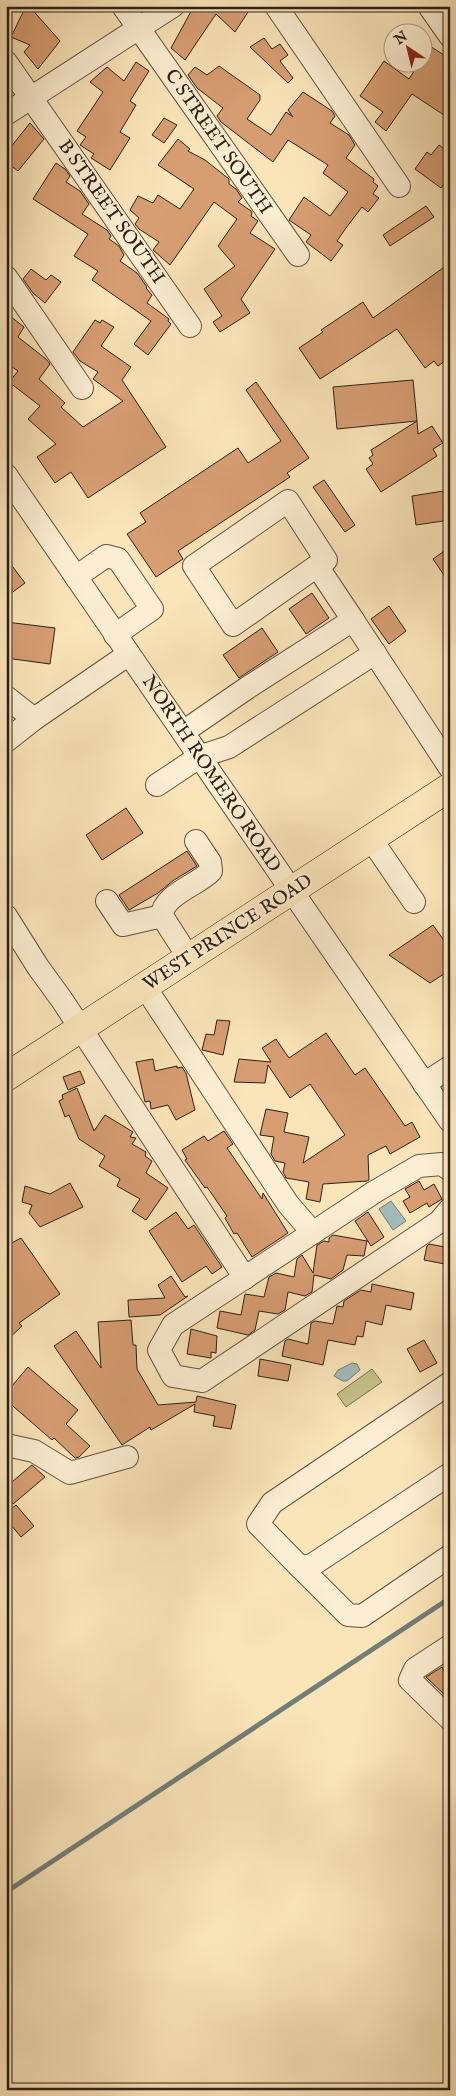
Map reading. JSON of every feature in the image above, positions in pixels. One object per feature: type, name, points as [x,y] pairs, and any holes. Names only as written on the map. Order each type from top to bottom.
[{"type":"main road","name":"WEST PRINCE ROAD","points":[[6,1077],[450,787]]},
{"type":"street","name":"C STREET SOUTH","points":[[123,6],[298,255]]},
{"type":"street","points":[[6,114],[173,6]]},
{"type":"street","points":[[276,6],[399,186]]},
{"type":"street","points":[[429,6],[450,36]]},
{"type":"street","name":"B STREET SOUTH","points":[[6,62],[190,326]]},
{"type":"street","points":[[6,277],[82,388]]},
{"type":"street","name":"NORTH ROMERO ROAD","points":[[6,475],[450,1121]]},
{"type":"street","points":[[288,502],[326,560],[317,566],[233,625],[194,566],[288,502]]},
{"type":"street","points":[[76,577],[106,556],[118,559],[152,610],[116,635]]},
{"type":"street","points":[[317,566],[450,768]]},
{"type":"street","points":[[183,732],[247,688],[353,620]]},
{"type":"street","points":[[157,785],[199,756],[229,746],[375,653]]},
{"type":"street","points":[[6,741],[34,719],[129,654]]},
{"type":"street","points":[[6,698],[34,719]]},
{"type":"street","points":[[372,839],[414,902]]},
{"type":"street","points":[[189,958],[162,916],[162,909],[166,902],[206,877],[211,871],[210,862],[196,841]]},
{"type":"street","points":[[107,901],[123,925],[162,916]]},
{"type":"street","points":[[6,916],[245,1278]]},
{"type":"street","points":[[145,987],[288,1204],[313,1233]]},
{"type":"street","points":[[424,1084],[450,1067]]},
{"type":"street","points":[[450,1170],[442,1164],[419,1166],[376,1191],[173,1325],[159,1350],[173,1376],[202,1381],[439,1222],[450,1209]]},
{"type":"street","points":[[450,1382],[272,1503],[258,1524],[348,1615],[358,1617],[450,1556]]},
{"type":"street","points":[[6,1445],[34,1450],[70,1473],[127,1456]]},
{"type":"street","points":[[300,1567],[312,1565],[450,1474]]},
{"type":"street","points":[[450,1646],[415,1669],[410,1680],[450,1719]]},
{"type":"shaded area","points":[[372,1369],[382,1382],[346,1407],[337,1394]]},
{"type":"water","points":[[391,1201],[406,1221],[393,1230],[379,1209]]},
{"type":"water","points":[[352,1363],[357,1364],[360,1370],[347,1381],[334,1376],[338,1370]]},
{"type":"building","points":[[26,6],[29,6],[60,41],[38,69],[24,52],[30,45],[11,37]]},
{"type":"building","points":[[194,6],[252,6],[235,32],[216,14],[185,60],[171,48]]},
{"type":"building","points":[[264,38],[272,49],[280,44],[288,55],[280,61],[293,78],[288,83],[250,47]]},
{"type":"building","points":[[434,49],[450,59],[450,119],[412,94],[386,131],[375,122],[383,112],[360,96],[384,61],[384,72],[399,72],[409,79],[414,72],[434,72]]},
{"type":"building","points":[[136,62],[149,71],[130,101],[136,105],[120,132],[130,138],[110,170],[91,158],[94,154],[80,145],[86,137],[77,131],[103,92],[90,82],[107,67],[124,81]]},
{"type":"building","points":[[219,66],[260,95],[260,100],[247,119],[271,135],[286,112],[293,117],[288,110],[303,92],[332,111],[335,116],[330,123],[349,135],[355,145],[346,158],[374,179],[373,182],[378,186],[373,194],[379,198],[368,212],[362,207],[346,228],[337,241],[343,245],[331,261],[306,242],[311,235],[289,220],[304,197],[330,216],[348,192],[323,173],[328,165],[288,140],[273,162],[221,122],[217,116],[223,108],[197,88],[188,75],[195,67],[207,75]]},
{"type":"building","points":[[164,118],[177,125],[164,143],[152,135]]},
{"type":"building","points":[[30,123],[44,139],[18,171],[6,162],[6,153]]},
{"type":"building","points":[[178,139],[190,149],[188,151],[205,160],[229,179],[229,184],[236,189],[242,198],[238,202],[251,211],[251,216],[258,221],[250,233],[275,249],[241,299],[250,313],[220,332],[213,322],[222,316],[204,289],[235,266],[218,246],[237,219],[214,202],[170,265],[153,250],[159,242],[139,229],[135,224],[139,218],[130,210],[138,196],[153,203],[158,195],[180,209],[194,189],[158,165]]},
{"type":"building","points":[[439,145],[450,153],[450,176],[441,188],[415,169],[427,152],[431,155]]},
{"type":"building","points":[[56,163],[65,169],[70,176],[66,182],[80,191],[89,204],[82,214],[107,230],[111,236],[109,239],[119,246],[124,255],[120,261],[137,273],[152,295],[147,303],[169,319],[168,321],[171,324],[148,355],[134,344],[151,321],[92,280],[98,271],[74,256],[88,234],[33,199]]},
{"type":"building","points":[[426,206],[434,217],[390,246],[383,235]]},
{"type":"building","points":[[450,263],[450,357],[438,366],[434,361],[425,368],[397,329],[320,379],[299,348],[323,332],[321,330],[363,302],[373,318]]},
{"type":"building","points":[[31,269],[46,280],[51,275],[61,282],[45,303],[33,293],[23,279]]},
{"type":"building","points":[[6,313],[24,327],[18,337],[50,364],[39,379],[65,403],[61,407],[83,427],[123,401],[93,379],[98,372],[80,361],[73,352],[95,320],[100,323],[102,320],[114,327],[101,346],[131,367],[122,380],[166,447],[88,498],[71,472],[55,483],[37,457],[56,444],[28,419],[40,406],[9,382],[18,371],[6,363]]},
{"type":"building","points":[[413,380],[417,421],[337,429],[333,387]]},
{"type":"building","points":[[256,382],[309,458],[287,473],[290,477],[178,551],[183,559],[156,577],[127,534],[146,522],[140,513],[238,448],[248,463],[281,441],[246,390]]},
{"type":"building","points":[[417,421],[418,434],[432,426],[443,443],[433,449],[437,456],[381,492],[366,469],[373,464],[369,458],[373,455],[371,450]]},
{"type":"building","points":[[324,480],[355,525],[345,532],[313,487]]},
{"type":"building","points":[[450,490],[450,520],[416,525],[412,496]]},
{"type":"building","points":[[450,547],[450,584],[433,559]]},
{"type":"building","points":[[6,558],[25,583],[6,597]]},
{"type":"building","points":[[312,593],[329,618],[306,634],[289,609]]},
{"type":"building","points":[[389,606],[406,631],[389,644],[371,619]]},
{"type":"building","points":[[6,622],[55,628],[50,664],[6,658]]},
{"type":"building","points":[[262,628],[278,652],[239,678],[223,655]]},
{"type":"building","points":[[126,808],[143,833],[102,860],[86,835]]},
{"type":"building","points":[[187,851],[197,866],[129,910],[119,895]]},
{"type":"building","points":[[433,925],[450,949],[450,970],[430,983],[389,955]]},
{"type":"building","points":[[217,1020],[230,1021],[223,1055],[202,1050],[206,1034],[214,1035]]},
{"type":"building","points":[[326,1033],[355,1075],[365,1068],[405,1126],[412,1122],[420,1137],[390,1154],[386,1146],[368,1155],[369,1180],[367,1181],[323,1184],[320,1202],[306,1199],[309,1182],[286,1178],[283,1172],[285,1163],[275,1161],[271,1154],[274,1137],[260,1135],[266,1109],[288,1113],[284,1132],[309,1137],[303,1163],[345,1135],[310,1084],[290,1098],[268,1065],[265,1083],[234,1082],[239,1059],[271,1062],[262,1048],[276,1039],[289,1058]]},
{"type":"building","points":[[153,1059],[155,1071],[177,1066],[177,1068],[182,1067],[186,1073],[195,1110],[176,1120],[168,1105],[151,1109],[150,1101],[145,1102],[136,1062]]},
{"type":"building","points":[[80,1071],[85,1083],[68,1090],[63,1077]]},
{"type":"building","points":[[77,1088],[94,1131],[105,1115],[133,1132],[130,1137],[136,1138],[132,1144],[146,1152],[145,1156],[152,1161],[146,1173],[168,1188],[146,1220],[132,1211],[140,1199],[117,1186],[120,1179],[99,1166],[105,1156],[79,1139],[69,1115],[65,1117],[59,1101],[63,1099],[62,1095]]},
{"type":"building","points":[[224,1131],[233,1144],[227,1148],[262,1199],[263,1193],[288,1233],[252,1257],[237,1233],[234,1234],[225,1218],[227,1216],[207,1187],[205,1188],[185,1160],[187,1159],[182,1150],[204,1136],[208,1141]]},
{"type":"building","points":[[419,1181],[424,1190],[434,1184],[442,1199],[429,1207],[427,1203],[410,1213],[403,1201],[410,1197],[405,1189]]},
{"type":"building","points":[[70,1183],[83,1207],[40,1227],[29,1213],[32,1205],[22,1202],[25,1186],[50,1194]]},
{"type":"building","points":[[176,1212],[188,1229],[194,1225],[222,1267],[212,1274],[206,1266],[182,1282],[149,1231]]},
{"type":"building","points":[[368,1212],[384,1237],[371,1246],[355,1221]]},
{"type":"building","points":[[333,1235],[367,1241],[364,1256],[347,1255],[343,1270],[331,1279],[314,1275],[312,1292],[305,1296],[288,1292],[285,1310],[278,1314],[259,1311],[255,1330],[248,1335],[217,1328],[220,1311],[241,1315],[245,1294],[264,1297],[269,1277],[276,1273],[294,1277],[297,1259],[302,1255],[313,1273],[317,1245],[324,1241],[329,1242],[329,1238]]},
{"type":"building","points":[[21,1238],[60,1294],[19,1323],[22,1326],[6,1341],[6,1246]]},
{"type":"building","points":[[429,1244],[450,1248],[450,1265],[424,1260]]},
{"type":"building","points":[[171,1276],[185,1297],[188,1296],[160,1315],[129,1317],[128,1300],[165,1298],[158,1285]]},
{"type":"building","points":[[372,1284],[414,1293],[411,1310],[386,1305],[382,1325],[366,1321],[363,1337],[357,1336],[355,1345],[328,1340],[323,1365],[282,1356],[285,1341],[288,1339],[308,1344],[311,1323],[315,1321],[333,1324],[337,1306],[343,1307],[344,1301],[361,1290],[371,1292]]},
{"type":"building","points":[[131,1320],[133,1345],[136,1345],[137,1369],[158,1405],[196,1402],[197,1396],[236,1405],[231,1429],[213,1426],[215,1416],[194,1412],[195,1404],[151,1430],[150,1427],[122,1445],[54,1346],[76,1331],[101,1368],[98,1322]]},
{"type":"building","points":[[191,1329],[217,1336],[216,1353],[211,1352],[211,1358],[187,1354]]},
{"type":"building","points":[[424,1340],[437,1363],[420,1372],[407,1349]]},
{"type":"building","points":[[260,1359],[291,1365],[288,1381],[258,1376]]},
{"type":"building","points":[[28,1367],[78,1410],[66,1424],[90,1446],[79,1457],[75,1458],[54,1438],[52,1440],[6,1400],[6,1393]]},
{"type":"building","points":[[32,1465],[45,1477],[13,1504],[6,1496],[6,1487]]},
{"type":"building","points":[[16,1505],[34,1526],[21,1537],[6,1519],[6,1513]]},
{"type":"building","points":[[442,1667],[450,1683],[450,1700],[426,1677]]},
{"type":"waterway","points":[[6,1892],[450,1598]]}]
